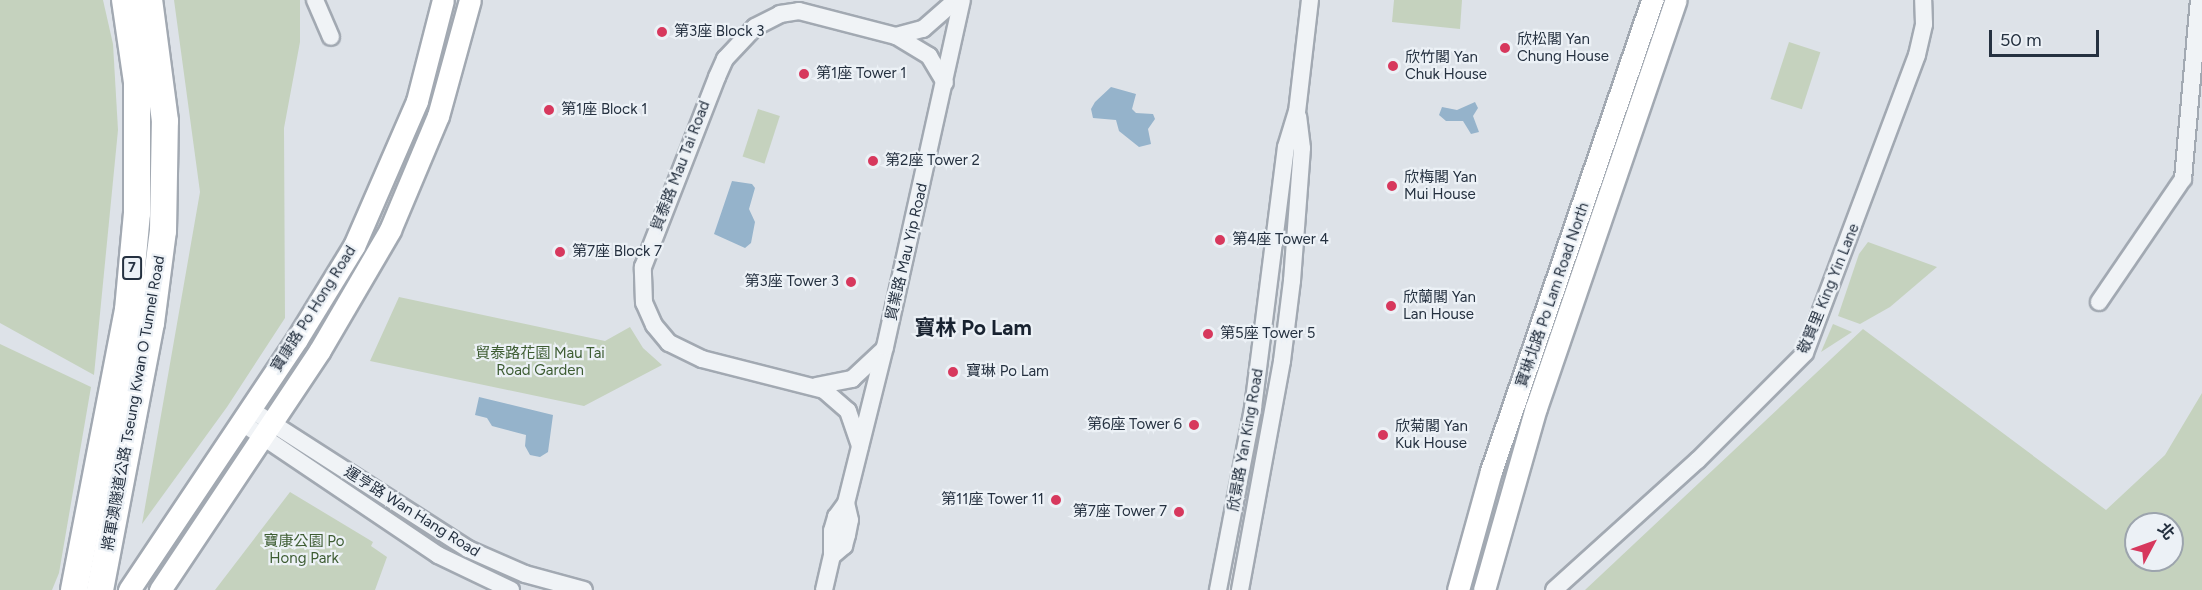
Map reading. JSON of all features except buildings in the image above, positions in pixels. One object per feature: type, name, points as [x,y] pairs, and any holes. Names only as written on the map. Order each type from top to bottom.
[{"type":"highway","name":"將軍澳隧道公路 Tseung Kwan O Tunnel Road","points":[[74,590],[128,310],[137,213],[136,82],[125,0]]},
{"type":"highway","name":"將軍澳隧道公路 Tseung Kwan O Tunnel Road","points":[[100,590],[151,323],[163,231],[165,121],[149,0]]},
{"type":"main road","name":"寶康路 Po Hong Road","points":[[129,590],[318,307],[367,220],[417,101],[443,0]]},
{"type":"main road","name":"寶康路 Po Hong Road","points":[[160,590],[267,430],[369,270],[407,195],[438,117],[470,0]]},
{"type":"main road","name":"寶琳北路 Po Lam Road North","points":[[1458,590],[1491,471],[1652,0]]},
{"type":"main road","name":"寶琳北路 Po Lam Road North","points":[[1484,590],[1536,408],[1676,0]]},
{"type":"street","points":[[315,0],[331,37]]},
{"type":"street","points":[[896,36],[923,29],[956,0]]},
{"type":"street","name":"貿業路 Mau Yip Road","points":[[824,590],[832,556],[844,546],[847,535],[850,520],[846,503],[885,347],[962,0]]},
{"type":"street","name":"敬賢里 King Yin Lane","points":[[1554,590],[1698,460],[1805,353],[1917,56],[1924,24],[1923,0]]},
{"type":"street","points":[[2099,302],[2182,179],[2199,0]]},
{"type":"street","name":"欣景路 Yan King Road","points":[[1218,590],[1258,378],[1286,147],[1297,112],[1310,1]]},
{"type":"street","name":"貿泰路 Mau Tai Road","points":[[860,446],[848,411],[834,395],[814,386],[702,359],[669,343],[654,325],[644,303],[643,267],[725,59],[755,27],[780,14],[799,10],[896,36],[929,56],[945,83]]},
{"type":"street","name":"欣景路 Yan King Road","points":[[1240,590],[1282,361],[1291,291],[1302,148],[1297,112]]},
{"type":"street","name":"貿泰路 Mau Tai Road","points":[[814,386],[852,379],[872,364],[885,347]]},
{"type":"street","name":"運亨路 Wan Hang Road","points":[[246,415],[438,555],[510,590]]},
{"type":"street","name":"運亨路 Wan Hang Road","points":[[267,430],[448,538],[535,584],[584,590]]},
{"type":"green space","points":[[0,0],[103,0],[113,44],[118,130],[94,375],[0,323]]},
{"type":"green space","points":[[174,0],[300,0],[300,42],[284,128],[285,318],[227,407],[142,524],[200,192]]},
{"type":"green space","points":[[1394,0],[1462,0],[1460,29],[1392,22]]},
{"type":"green space","points":[[1789,42],[1820,52],[1802,109],[1770,99]]},
{"type":"green space","points":[[758,109],[780,116],[764,164],[743,157]]},
{"type":"green space","points":[[1868,242],[1937,267],[1890,307],[1860,324],[1838,316],[1859,254]]},
{"type":"green space","name":"貿泰路花園 Mau Tai Road Garden","points":[[399,297],[605,341],[630,327],[643,348],[662,365],[584,406],[370,361]]},
{"type":"green space","points":[[1833,324],[1852,332],[1821,352]]},
{"type":"green space","points":[[1863,329],[2106,510],[2165,455],[2202,393],[2202,590],[1585,590]]},
{"type":"green space","points":[[0,344],[91,387],[59,573],[52,590],[0,590]]},
{"type":"green space","name":"寶康公園 Po Hong Park","points":[[290,492],[373,542],[371,546],[387,557],[375,590],[215,590]]},
{"type":"water","points":[[1111,87],[1136,94],[1132,109],[1136,113],[1153,114],[1155,119],[1148,129],[1151,144],[1139,147],[1119,131],[1116,120],[1093,118],[1091,109],[1095,102]]},
{"type":"water","points":[[1475,102],[1478,108],[1473,116],[1479,132],[1471,134],[1463,121],[1446,121],[1439,115],[1442,107],[1457,110]]},
{"type":"water","points":[[732,181],[752,184],[755,188],[749,209],[755,222],[751,243],[745,248],[714,234]]},
{"type":"water","points":[[479,397],[553,415],[548,452],[540,457],[530,455],[525,446],[526,435],[492,426],[487,418],[475,415]]},
{"type":"place","name":"第3座 Block 3","points":[[662,32]]},
{"type":"place","name":"欣松閣 Yan Chung House","points":[[1505,48]]},
{"type":"place","name":"欣竹閣 Yan Chuk House","points":[[1393,66]]},
{"type":"place","name":"第1座 Tower 1","points":[[804,74]]},
{"type":"place","name":"第1座 Block 1","points":[[549,110]]},
{"type":"place","name":"第2座 Tower 2","points":[[873,161]]},
{"type":"place","name":"欣梅閣 Yan Mui House","points":[[1392,186]]},
{"type":"place","name":"第4座 Tower 4","points":[[1220,240]]},
{"type":"place","name":"第7座 Block 7","points":[[560,252]]},
{"type":"place","name":"第3座 Tower 3","points":[[851,282]]},
{"type":"place","name":"欣蘭閣 Yan Lan House","points":[[1391,306]]},
{"type":"place","name":"第5座 Tower 5","points":[[1208,334]]},
{"type":"place","name":"寶琳 Po Lam","points":[[953,372]]},
{"type":"place","name":"第6座 Tower 6","points":[[1194,425]]},
{"type":"place","name":"欣菊閣 Yan Kuk House","points":[[1383,435]]},
{"type":"place","name":"第11座 Tower 11","points":[[1056,500]]},
{"type":"place","name":"第7座 Tower 7","points":[[1179,512]]},
{"type":"district","name":"寶林 Po Lam","points":[[973,328]]}]
